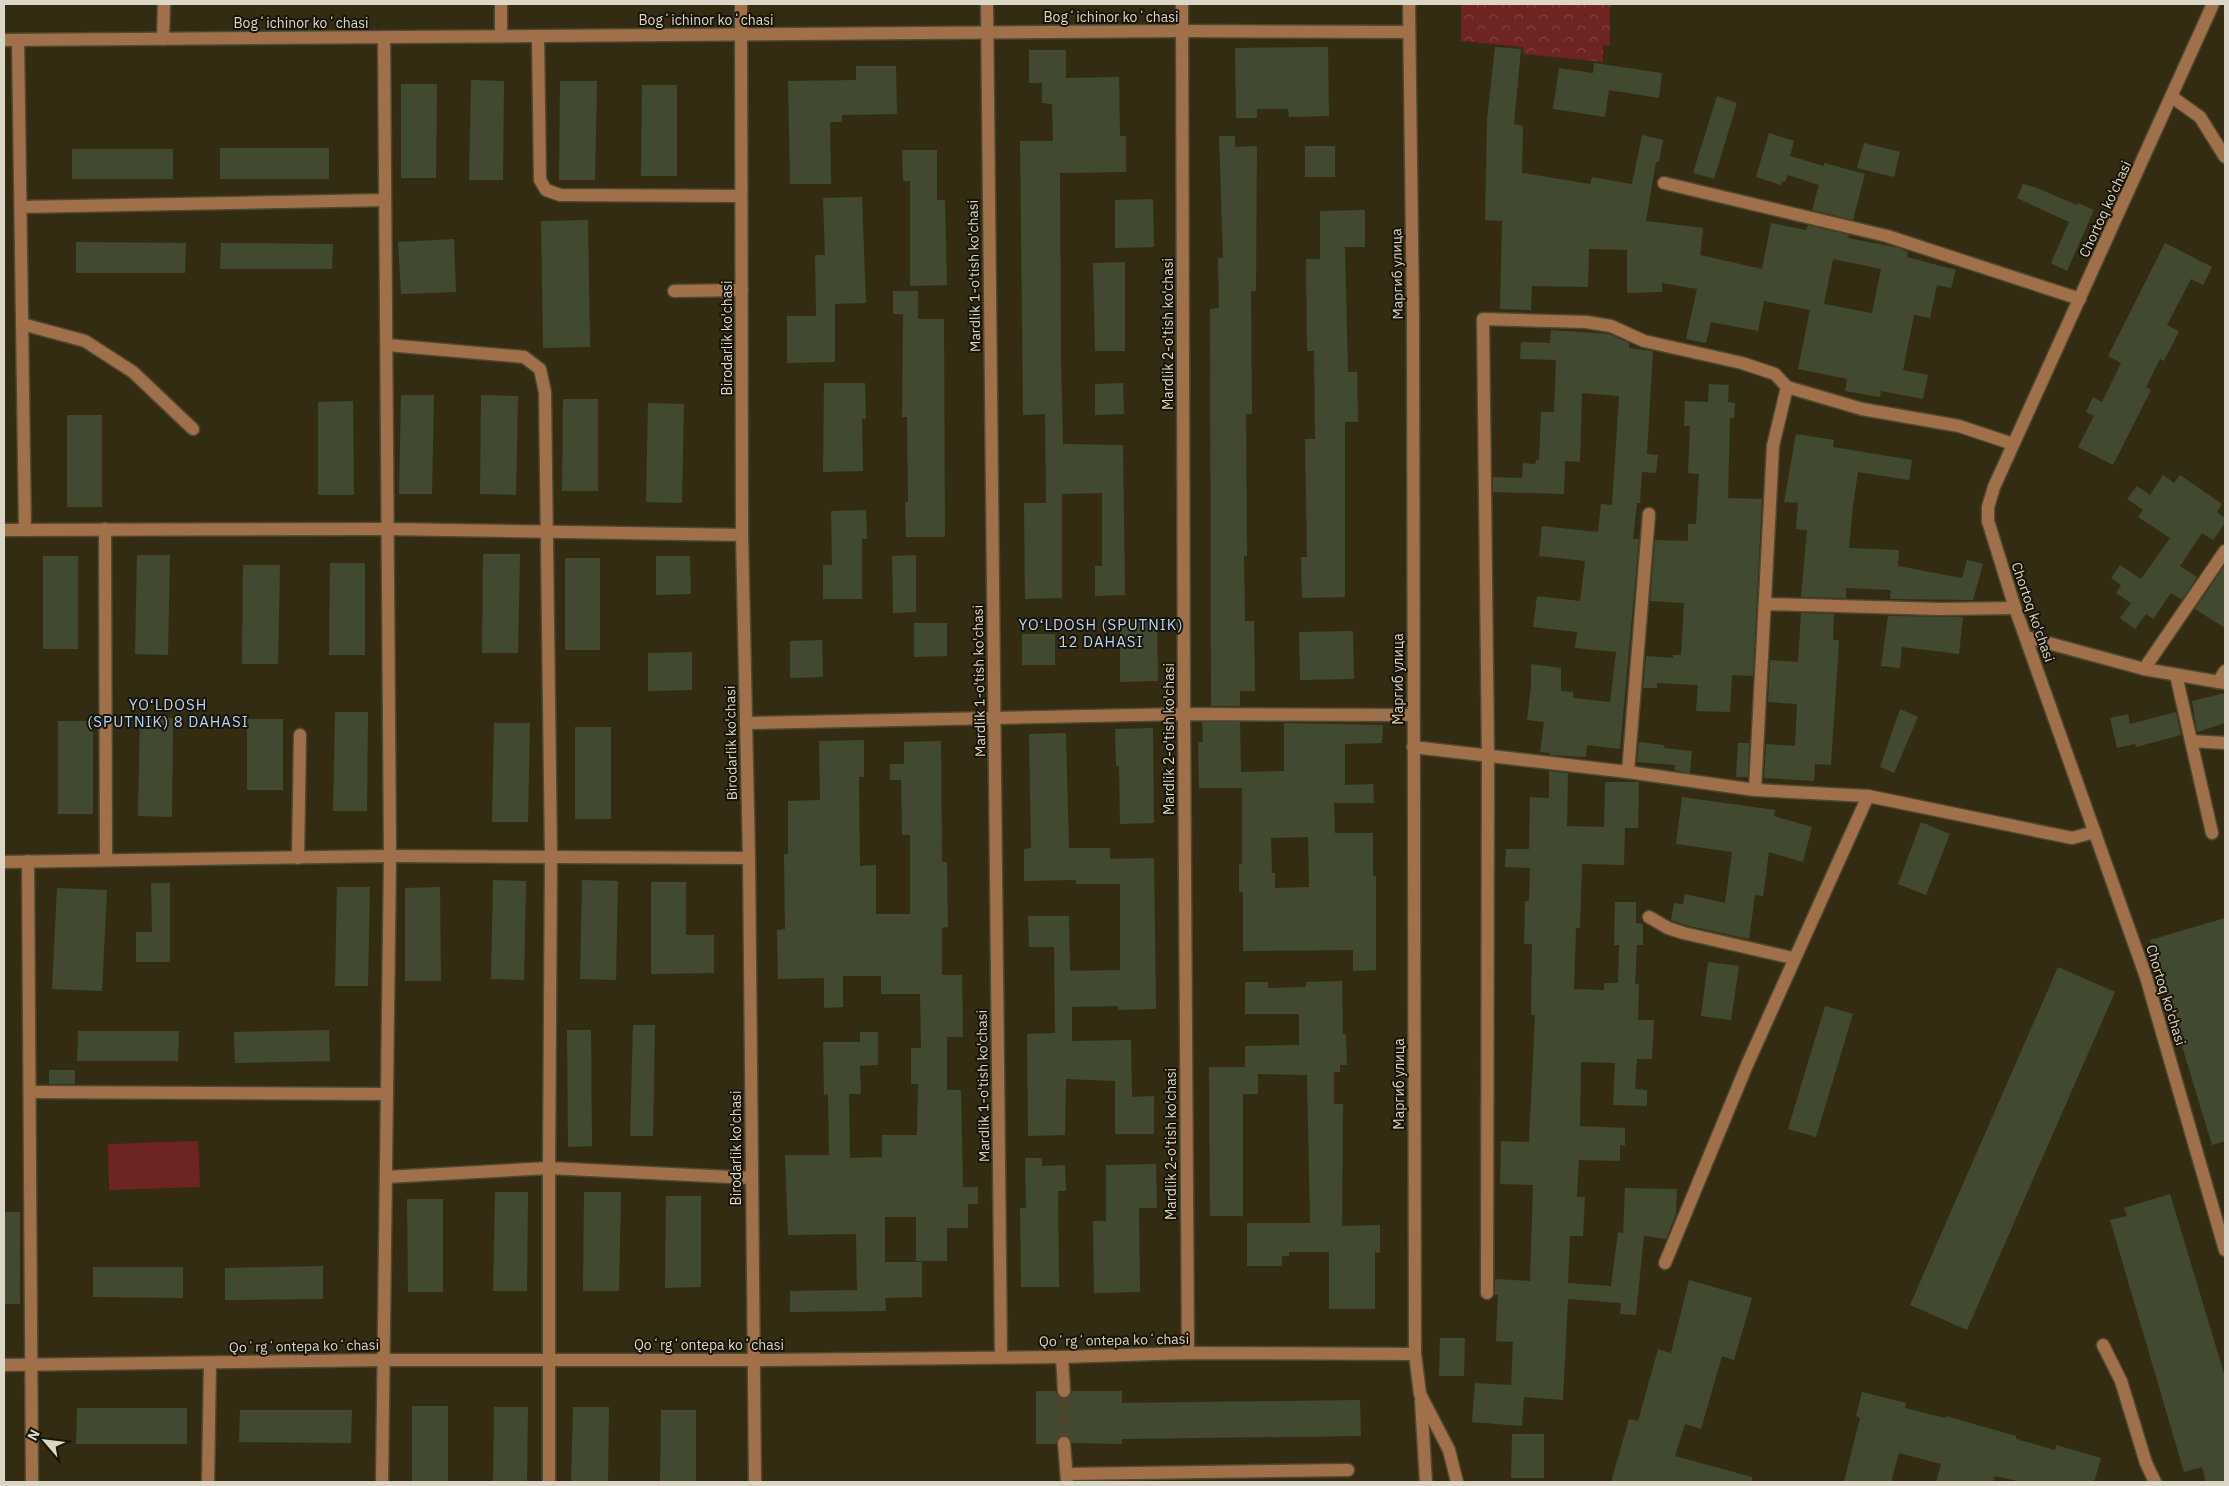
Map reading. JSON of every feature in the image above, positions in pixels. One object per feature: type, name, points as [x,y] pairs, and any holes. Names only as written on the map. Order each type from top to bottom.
[{"type":"street","points":[[163,39],[164,4]]},
{"type":"street","points":[[501,4],[501,36]]},
{"type":"street","name":"Birodarlik ko'chasi","points":[[740,4],[742,535],[749,858],[755,1482]]},
{"type":"street","name":"Mardlik 1-o'tish ko'chasi","points":[[986,4],[1001,1357]]},
{"type":"street","name":"Mardlik 2-o'tish ko'chasi","points":[[1182,4],[1188,1353]]},
{"type":"street","name":"Маргиб улица","points":[[1409,4],[1413,318],[1412,715],[1415,1354],[1420,1394],[1426,1482]]},
{"type":"street","name":"Chortoq ko'chasi","points":[[2214,4],[1994,487],[1988,507],[1988,521],[2015,608],[2146,977],[2225,1250]]},
{"type":"street","name":"Bogʻichinor koʻchasi","points":[[4,40],[741,34],[1409,32]]},
{"type":"street","points":[[538,36],[540,180],[546,190],[560,196],[741,196]]},
{"type":"street","points":[[382,1482],[390,856],[384,37]]},
{"type":"street","points":[[18,40],[26,530]]},
{"type":"street","points":[[2172,98],[2200,117],[2225,157]]},
{"type":"street","points":[[1664,183],[1887,236],[2080,299]]},
{"type":"street","points":[[21,207],[385,200]]},
{"type":"street","points":[[674,291],[742,290]]},
{"type":"street","points":[[1486,1293],[1488,755],[1483,319],[1586,322],[1611,326],[1644,341],[1742,362],[1775,374],[1787,387],[1862,409],[1959,426],[2013,444]]},
{"type":"street","points":[[22,324],[84,341],[93,346],[133,372],[193,430]]},
{"type":"street","points":[[387,345],[524,357],[540,369],[545,392],[551,857],[549,1482]]},
{"type":"street","points":[[1755,790],[1773,446],[1787,387]]},
{"type":"street","points":[[1628,772],[1649,514]]},
{"type":"street","points":[[105,529],[106,860]]},
{"type":"street","points":[[4,530],[388,529],[742,535]]},
{"type":"street","points":[[2144,669],[2225,550]]},
{"type":"street","points":[[1766,604],[2015,608]]},
{"type":"street","points":[[2026,637],[2144,669],[2176,675],[2223,679]]},
{"type":"street","points":[[2176,675],[2212,833]]},
{"type":"street","points":[[746,723],[1184,714],[1412,715]]},
{"type":"street","points":[[298,858],[300,735]]},
{"type":"street","points":[[2191,741],[2225,743]]},
{"type":"street","points":[[1413,747],[1628,772],[1755,790],[1868,796],[2072,838],[2095,832]]},
{"type":"street","points":[[1665,1263],[1793,958],[1868,796]]},
{"type":"street","points":[[4,862],[390,856],[749,858]]},
{"type":"street","points":[[28,862],[32,1482]]},
{"type":"street","points":[[1649,917],[1668,928],[1683,933],[1793,958]]},
{"type":"street","points":[[30,1092],[387,1094]]},
{"type":"street","points":[[386,1177],[549,1168],[752,1178]]},
{"type":"street","points":[[2103,1345],[2121,1381],[2146,1463],[2155,1482]]},
{"type":"street","name":"Qoʻrgʻontepa koʻchasi","points":[[4,1366],[384,1360],[753,1360],[1062,1357],[1188,1353],[1415,1354]]},
{"type":"street","points":[[1062,1357],[1064,1391]]},
{"type":"street","points":[[208,1482],[210,1363]]},
{"type":"street","points":[[1420,1394],[1449,1450],[1458,1482]]},
{"type":"street","points":[[1064,1444],[1067,1478],[1348,1470]]},
{"type":"green space","points":[[1461,4],[1610,4],[1610,46],[1603,45],[1603,62],[1523,54],[1523,47],[1461,41]]},
{"type":"green space","points":[[198,1141],[200,1187],[109,1190],[108,1144]]},
{"type":"building","points":[[1328,47],[1329,116],[1289,117],[1288,109],[1257,109],[1257,118],[1236,118],[1235,48]]},
{"type":"building","points":[[1495,47],[1521,49],[1514,124],[1523,126],[1522,173],[1590,184],[1592,177],[1632,184],[1642,135],[1663,140],[1659,162],[1656,162],[1646,221],[1703,228],[1700,255],[1762,269],[1771,223],[1806,230],[1808,225],[1849,235],[1848,238],[1899,248],[1908,252],[1907,257],[1956,270],[1951,288],[1937,285],[1930,318],[1914,315],[1903,370],[1928,375],[1923,399],[1881,391],[1880,397],[1845,391],[1847,379],[1798,369],[1810,310],[1764,301],[1758,331],[1711,322],[1706,343],[1686,339],[1697,289],[1662,283],[1662,292],[1627,293],[1627,250],[1589,249],[1588,287],[1532,286],[1531,310],[1500,309],[1502,221],[1485,220],[1487,119]],"holes":[[[1833,259],[1881,269],[1872,313],[1824,304]]]},
{"type":"building","points":[[1029,50],[1066,50],[1066,78],[1119,77],[1120,136],[1126,136],[1126,172],[1060,173],[1061,359],[1063,444],[1123,445],[1125,595],[1095,596],[1095,566],[1102,566],[1102,493],[1062,494],[1062,598],[1025,599],[1024,503],[1046,503],[1045,414],[1023,415],[1020,141],[1053,141],[1052,104],[1042,103],[1042,83],[1029,83]]},
{"type":"building","points":[[1594,63],[1662,73],[1659,98],[1609,90],[1605,117],[1553,109],[1559,68],[1593,73]]},
{"type":"building","points":[[856,66],[896,66],[897,114],[842,115],[842,122],[830,122],[831,184],[790,184],[788,81],[856,80]]},
{"type":"building","points":[[471,80],[504,81],[503,180],[469,180]]},
{"type":"building","points":[[560,81],[597,81],[595,180],[559,180]]},
{"type":"building","points":[[401,84],[437,84],[436,178],[401,178]]},
{"type":"building","points":[[642,85],[677,85],[677,176],[641,176]]},
{"type":"building","points":[[1717,96],[1737,103],[1714,179],[1693,173]]},
{"type":"building","points":[[1769,133],[1794,141],[1790,156],[1824,166],[1824,163],[1865,174],[1853,220],[1812,210],[1819,185],[1788,175],[1785,182],[1782,181],[1781,185],[1756,177]]},
{"type":"building","points":[[1219,136],[1235,136],[1235,147],[1257,146],[1256,291],[1251,291],[1252,414],[1246,414],[1247,556],[1244,556],[1245,621],[1254,621],[1255,691],[1240,691],[1240,706],[1211,706],[1210,309],[1219,308],[1218,258],[1223,258]]},
{"type":"building","points":[[1864,143],[1900,152],[1894,177],[1857,168]]},
{"type":"building","points":[[1305,146],[1335,146],[1335,177],[1305,177]]},
{"type":"building","points":[[220,148],[329,148],[329,179],[220,179]]},
{"type":"building","points":[[72,149],[173,149],[173,179],[72,179]]},
{"type":"building","points":[[902,150],[937,150],[937,200],[945,200],[947,285],[910,286],[910,181],[903,181]]},
{"type":"building","points":[[2023,184],[2094,210],[2067,271],[2051,263],[2069,222],[2017,198]]},
{"type":"building","points":[[862,197],[866,303],[835,304],[835,362],[787,363],[787,316],[816,316],[815,255],[825,255],[823,198]]},
{"type":"building","points":[[1153,199],[1154,247],[1115,248],[1115,200]]},
{"type":"building","points":[[1365,210],[1365,247],[1345,247],[1348,372],[1357,372],[1358,422],[1345,422],[1345,597],[1302,598],[1301,557],[1307,557],[1305,439],[1315,439],[1314,351],[1307,351],[1306,259],[1320,259],[1320,211]]},
{"type":"building","points":[[588,220],[590,347],[543,348],[541,221]]},
{"type":"building","points":[[454,239],[456,292],[401,294],[398,242]]},
{"type":"building","points":[[76,242],[186,243],[185,273],[76,273]]},
{"type":"building","points":[[221,243],[333,244],[332,269],[220,269]]},
{"type":"building","points":[[2165,243],[2212,267],[2203,285],[2191,279],[2167,325],[2179,331],[2164,361],[2160,359],[2146,387],[2151,390],[2113,465],[2078,447],[2094,416],[2086,412],[2093,397],[2102,402],[2121,363],[2108,356]]},
{"type":"building","points":[[1125,262],[1125,351],[1095,351],[1093,263]]},
{"type":"building","points":[[893,291],[918,291],[918,319],[944,319],[945,537],[906,537],[905,502],[908,502],[907,417],[902,417],[903,314],[893,314]]},
{"type":"building","points":[[1551,330],[1609,334],[1629,343],[1629,348],[1653,351],[1647,454],[1658,455],[1656,473],[1642,472],[1640,503],[1637,503],[1633,539],[1639,539],[1620,749],[1587,745],[1586,757],[1550,755],[1550,753],[1540,752],[1544,722],[1527,720],[1531,687],[1531,664],[1561,668],[1561,691],[1573,692],[1573,698],[1610,702],[1616,652],[1575,648],[1577,632],[1533,627],[1537,596],[1580,601],[1585,561],[1539,556],[1542,526],[1598,532],[1601,504],[1612,505],[1619,396],[1582,393],[1580,462],[1565,461],[1564,494],[1493,492],[1493,477],[1522,478],[1523,463],[1535,464],[1536,460],[1539,460],[1541,412],[1554,412],[1556,360],[1520,359],[1521,342],[1550,343]]},
{"type":"building","points":[[824,383],[865,383],[866,419],[862,419],[863,471],[823,472]]},
{"type":"building","points":[[1123,383],[1124,414],[1095,415],[1095,384]]},
{"type":"building","points":[[1709,384],[1729,385],[1728,402],[1735,403],[1734,418],[1730,418],[1728,498],[1762,499],[1753,676],[1732,675],[1730,712],[1696,711],[1698,685],[1657,683],[1657,688],[1643,688],[1646,656],[1673,658],[1673,655],[1681,655],[1684,603],[1650,601],[1655,540],[1688,541],[1688,524],[1696,524],[1699,474],[1688,473],[1690,426],[1684,426],[1685,401],[1708,402]]},
{"type":"building","points":[[401,395],[434,395],[432,494],[399,494]]},
{"type":"building","points":[[481,395],[518,396],[516,495],[480,494]]},
{"type":"building","points":[[563,399],[598,399],[598,491],[562,491]]},
{"type":"building","points":[[353,401],[354,495],[318,495],[318,402]]},
{"type":"building","points":[[648,403],[684,404],[682,503],[646,502]]},
{"type":"building","points":[[67,415],[102,415],[102,507],[67,507]]},
{"type":"building","points":[[1796,434],[1834,440],[1833,447],[1912,460],[1909,480],[1858,472],[1849,548],[1899,550],[1898,566],[1962,578],[1967,560],[1983,564],[1973,600],[1890,599],[1891,590],[1846,588],[1846,598],[1801,597],[1807,530],[1796,529],[1798,503],[1784,502]]},
{"type":"building","points":[[2163,475],[2174,483],[2180,475],[2222,504],[2217,512],[2225,518],[2225,523],[2213,540],[2202,533],[2180,566],[2197,577],[2182,600],[2171,593],[2153,619],[2146,614],[2135,629],[2120,618],[2131,603],[2116,593],[2121,585],[2111,578],[2120,565],[2141,579],[2170,538],[2138,517],[2143,510],[2127,499],[2137,486],[2150,495]]},
{"type":"building","points":[[866,510],[867,539],[862,539],[862,599],[823,599],[823,565],[832,565],[831,511]]},
{"type":"building","points":[[483,554],[520,554],[518,653],[482,653]]},
{"type":"building","points":[[137,555],[170,555],[168,655],[135,654]]},
{"type":"building","points":[[916,555],[916,612],[893,613],[892,556]]},
{"type":"building","points":[[43,556],[78,556],[78,649],[43,649]]},
{"type":"building","points":[[656,556],[690,556],[691,594],[656,595]]},
{"type":"building","points":[[565,558],[600,558],[600,650],[565,650]]},
{"type":"building","points":[[330,563],[365,563],[365,655],[329,655]]},
{"type":"building","points":[[243,565],[280,565],[278,664],[242,664]]},
{"type":"building","points":[[2225,565],[2225,628],[2195,609]]},
{"type":"building","points":[[1801,613],[1834,614],[1833,640],[1839,640],[1831,765],[1815,764],[1814,781],[1764,778],[1766,744],[1795,746],[1797,704],[1768,702],[1770,660],[1798,662]]},
{"type":"building","points":[[1888,616],[1963,617],[1959,654],[1902,647],[1900,668],[1881,666]]},
{"type":"building","points":[[1157,620],[1158,681],[1120,682],[1120,621]]},
{"type":"building","points":[[914,623],[947,623],[947,656],[914,657]]},
{"type":"building","points":[[1353,631],[1354,679],[1300,680],[1299,632]]},
{"type":"building","points":[[1022,634],[1055,634],[1055,665],[1022,665]]},
{"type":"building","points":[[822,640],[823,677],[790,678],[790,641]]},
{"type":"building","points":[[692,652],[692,690],[648,691],[648,653]]},
{"type":"building","points":[[2225,693],[2225,723],[2197,732],[2192,701]]},
{"type":"building","points":[[1900,709],[1918,717],[1894,773],[1880,767]]},
{"type":"building","points":[[335,712],[368,712],[367,811],[333,811]]},
{"type":"building","points":[[2176,712],[2181,735],[2136,747],[2135,744],[2117,748],[2110,718],[2128,714],[2130,724]]},
{"type":"building","points":[[140,717],[173,718],[172,817],[138,816]]},
{"type":"building","points":[[247,719],[283,719],[283,790],[247,790]]},
{"type":"building","points":[[58,721],[93,721],[93,814],[58,814]]},
{"type":"building","points":[[1202,722],[1240,722],[1241,772],[1284,771],[1284,723],[1383,725],[1382,743],[1345,744],[1345,785],[1373,784],[1374,803],[1334,803],[1335,833],[1373,833],[1373,876],[1376,876],[1376,970],[1353,971],[1353,950],[1243,951],[1243,892],[1239,892],[1239,864],[1242,864],[1242,788],[1199,788],[1198,742],[1203,742]],"holes":[[[1308,837],[1309,887],[1275,888],[1275,873],[1272,873],[1271,838]]]},
{"type":"building","points":[[494,723],[530,723],[528,822],[492,822]]},
{"type":"building","points":[[575,727],[611,727],[611,819],[575,819]]},
{"type":"building","points":[[1153,728],[1154,823],[1120,824],[1119,766],[1116,766],[1115,729]]},
{"type":"building","points":[[1066,733],[1069,848],[1110,848],[1110,859],[1154,858],[1156,1009],[1118,1010],[1118,1006],[1072,1007],[1072,1041],[1131,1040],[1132,1097],[1154,1096],[1154,1134],[1115,1134],[1115,1081],[1066,1079],[1065,1135],[1028,1136],[1027,1034],[1055,1033],[1054,947],[1029,947],[1028,916],[1069,916],[1070,971],[1120,970],[1120,884],[1076,884],[1076,880],[1024,881],[1024,849],[1031,848],[1029,734]]},
{"type":"building","points":[[864,740],[864,777],[859,777],[860,866],[876,865],[876,914],[910,914],[910,835],[902,835],[901,780],[890,780],[890,764],[904,764],[904,742],[941,741],[942,862],[947,862],[948,927],[942,928],[942,975],[962,975],[963,1037],[947,1037],[947,1090],[961,1090],[963,1187],[978,1187],[978,1204],[968,1204],[968,1228],[947,1228],[947,1261],[916,1261],[916,1217],[885,1217],[885,1262],[922,1262],[922,1297],[885,1298],[886,1311],[790,1312],[790,1291],[857,1290],[856,1234],[788,1235],[785,1155],[829,1155],[828,1094],[824,1095],[823,1042],[860,1042],[860,1032],[878,1032],[878,1065],[860,1066],[861,1094],[849,1094],[850,1158],[882,1157],[882,1135],[917,1135],[918,1084],[911,1084],[911,1048],[921,1048],[920,994],[881,994],[881,976],[843,976],[843,1007],[824,1008],[824,978],[778,979],[777,930],[785,929],[784,854],[788,854],[788,801],[820,800],[819,741]]},
{"type":"building","points":[[1639,742],[1664,745],[1664,748],[1692,751],[1690,773],[1674,770],[1675,765],[1637,762]]},
{"type":"building","points":[[1738,743],[1749,743],[1748,777],[1736,777]]},
{"type":"building","points":[[1549,771],[1568,773],[1567,826],[1604,827],[1605,782],[1639,782],[1638,828],[1625,828],[1624,865],[1582,864],[1580,928],[1576,928],[1574,989],[1604,990],[1604,983],[1618,983],[1619,945],[1614,945],[1615,902],[1636,902],[1636,923],[1643,924],[1643,945],[1637,945],[1635,984],[1639,984],[1638,1020],[1654,1020],[1652,1059],[1637,1059],[1635,1089],[1647,1090],[1647,1106],[1613,1105],[1615,1063],[1581,1062],[1580,1126],[1625,1128],[1625,1146],[1620,1145],[1620,1161],[1579,1160],[1577,1197],[1585,1197],[1583,1236],[1570,1236],[1568,1283],[1611,1286],[1618,1232],[1623,1233],[1625,1188],[1677,1189],[1676,1214],[1666,1239],[1644,1236],[1636,1315],[1620,1314],[1621,1303],[1568,1299],[1563,1400],[1524,1397],[1522,1426],[1472,1422],[1475,1383],[1511,1385],[1513,1342],[1496,1341],[1498,1295],[1495,1295],[1495,1279],[1530,1281],[1533,1185],[1500,1184],[1501,1141],[1529,1142],[1535,1015],[1531,1015],[1532,944],[1524,944],[1525,901],[1529,901],[1530,868],[1505,867],[1506,849],[1529,849],[1530,797],[1549,798]]},
{"type":"building","points":[[1682,797],[1775,810],[1774,816],[1812,827],[1803,862],[1769,852],[1763,896],[1755,895],[1749,939],[1685,925],[1671,920],[1674,903],[1683,904],[1685,894],[1725,903],[1732,852],[1676,844]]},
{"type":"building","points":[[1921,822],[1950,834],[1926,895],[1898,884]]},
{"type":"building","points":[[493,880],[526,881],[524,980],[491,979]]},
{"type":"building","points":[[582,880],[618,881],[616,980],[580,979]]},
{"type":"building","points":[[651,882],[686,882],[686,935],[714,935],[714,973],[651,974]]},
{"type":"building","points":[[151,883],[170,883],[170,962],[136,962],[136,932],[152,932]]},
{"type":"building","points":[[337,887],[370,887],[368,986],[335,986]]},
{"type":"building","points":[[440,887],[441,981],[405,981],[405,888]]},
{"type":"building","points":[[57,888],[107,890],[102,991],[52,989]]},
{"type":"building","points":[[2225,918],[2225,1141],[2212,1145],[2150,940]]},
{"type":"building","points":[[1708,962],[1739,966],[1731,1020],[1701,1016]]},
{"type":"building","points":[[2058,967],[2115,992],[1967,1330],[1910,1305]]},
{"type":"building","points":[[1342,981],[1343,1034],[1346,1034],[1347,1065],[1340,1065],[1340,1072],[1334,1072],[1334,1104],[1343,1104],[1342,1226],[1380,1225],[1380,1253],[1375,1252],[1375,1309],[1329,1309],[1329,1252],[1289,1252],[1289,1256],[1282,1256],[1282,1266],[1247,1266],[1247,1223],[1310,1223],[1307,1075],[1258,1074],[1258,1094],[1243,1094],[1243,1216],[1210,1216],[1209,1067],[1245,1067],[1245,1046],[1299,1045],[1299,1014],[1245,1014],[1245,982],[1268,982],[1268,988],[1306,987],[1306,982]]},
{"type":"building","points":[[1825,1006],[1853,1014],[1816,1137],[1788,1129]]},
{"type":"building","points":[[633,1025],[655,1025],[653,1136],[630,1136]]},
{"type":"building","points":[[329,1030],[330,1061],[235,1063],[234,1032]]},
{"type":"building","points":[[567,1030],[591,1030],[592,1146],[568,1147]]},
{"type":"building","points":[[78,1031],[179,1031],[178,1061],[77,1061]]},
{"type":"building","points":[[49,1070],[75,1070],[75,1084],[49,1084]]},
{"type":"building","points":[[1025,1158],[1042,1158],[1042,1166],[1065,1165],[1066,1191],[1058,1191],[1059,1287],[1021,1287],[1020,1208],[1026,1208]]},
{"type":"building","points":[[1156,1164],[1157,1208],[1139,1208],[1140,1292],[1094,1293],[1093,1221],[1106,1221],[1106,1165]]},
{"type":"building","points":[[495,1192],[528,1192],[527,1291],[493,1291]]},
{"type":"building","points":[[584,1192],[621,1192],[619,1291],[583,1291]]},
{"type":"building","points":[[2170,1194],[2225,1377],[2225,1482],[2206,1482],[2202,1467],[2184,1472],[2110,1220],[2127,1216],[2124,1208]]},
{"type":"building","points":[[666,1196],[701,1196],[701,1287],[665,1288]]},
{"type":"building","points":[[407,1199],[443,1199],[443,1292],[408,1292]]},
{"type":"building","points":[[4,1212],[20,1212],[20,1304],[4,1304]]},
{"type":"building","points":[[323,1266],[323,1299],[225,1300],[225,1268]]},
{"type":"building","points":[[93,1267],[183,1267],[183,1298],[93,1297]]},
{"type":"building","points":[[1689,1280],[1752,1298],[1734,1360],[1722,1356],[1701,1429],[1685,1424],[1675,1456],[1752,1477],[1752,1482],[1611,1482],[1629,1419],[1638,1421],[1658,1349],[1671,1353]]},
{"type":"building","points":[[1440,1338],[1465,1338],[1464,1376],[1439,1376]]},
{"type":"building","points":[[1036,1391],[1056,1391],[1058,1396],[1064,1399],[1069,1397],[1072,1391],[1122,1391],[1122,1403],[1360,1400],[1361,1436],[1122,1439],[1122,1444],[1072,1443],[1070,1438],[1064,1435],[1059,1437],[1056,1444],[1036,1444]]},
{"type":"building","points":[[1862,1392],[1906,1403],[1905,1408],[1945,1418],[1946,1416],[2016,1436],[2016,1439],[2055,1450],[2056,1445],[2101,1458],[2094,1482],[2021,1482],[1995,1476],[1993,1482],[1936,1482],[1941,1464],[1899,1453],[1891,1482],[1844,1482],[1860,1418],[1856,1416]]},
{"type":"building","points":[[412,1406],[448,1406],[448,1482],[412,1482]]},
{"type":"building","points":[[494,1407],[528,1407],[527,1482],[493,1482]]},
{"type":"building","points":[[573,1407],[609,1407],[608,1482],[571,1482]]},
{"type":"building","points":[[77,1408],[187,1408],[187,1444],[76,1444]]},
{"type":"building","points":[[240,1410],[352,1410],[351,1443],[239,1442]]},
{"type":"building","points":[[661,1410],[696,1410],[696,1482],[660,1482]]},
{"type":"building","points":[[1512,1434],[1544,1434],[1544,1478],[1511,1478]]},
{"type":"tunnel","points":[[1064,1391],[1064,1443]]},
{"type":"district","name":"YO‘LDOSH (SPUTNIK) 12 DAHASI","points":[[1101,632]]},
{"type":"district","name":"YO‘LDOSH (SPUTNIK) 8 DAHASI","points":[[168,712]]}]
